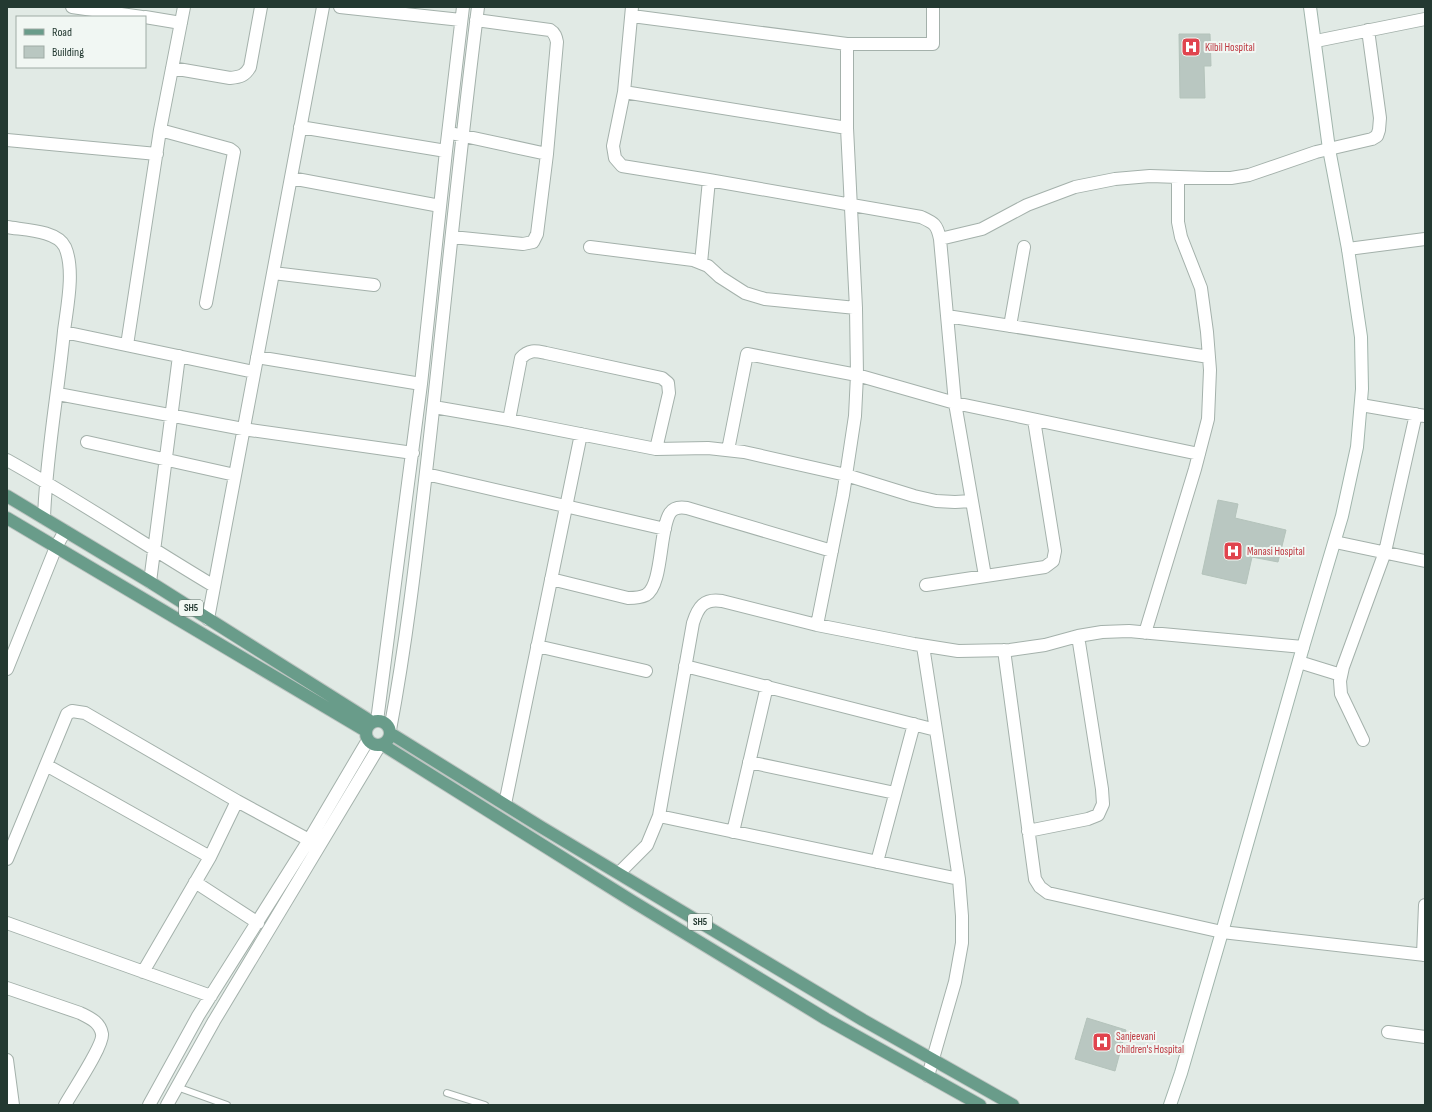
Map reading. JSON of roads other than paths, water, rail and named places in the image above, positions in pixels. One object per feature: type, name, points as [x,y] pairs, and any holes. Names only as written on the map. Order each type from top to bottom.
[{"type":"main road","name":"SH5","points":[[7,496],[150,582],[208,619],[371,729]]},
{"type":"main road","name":"SH5","points":[[7,518],[371,729]]},
{"type":"main road","points":[[383,722],[388,725],[390,731],[389,740],[382,745],[372,744],[371,729],[383,722]]},
{"type":"main road","name":"SH5","points":[[390,731],[505,804],[863,1020],[1013,1105]]},
{"type":"main road","name":"SH5","points":[[382,745],[626,897],[813,1011],[980,1105]]},
{"type":"street","points":[[72,7],[135,16]]},
{"type":"street","points":[[127,345],[160,130],[184,7]]},
{"type":"street","points":[[172,68],[230,78],[239,78],[246,74],[250,67],[261,7]]},
{"type":"street","points":[[208,619],[322,7]]},
{"type":"street","points":[[340,7],[462,20]]},
{"type":"street","points":[[148,1105],[198,1016],[309,840],[371,729],[413,453],[463,7]]},
{"type":"street","points":[[390,731],[400,680],[426,474],[462,135],[478,7]]},
{"type":"street","points":[[932,7],[933,44],[847,44],[632,12],[624,92],[613,146],[615,158],[622,166],[921,217],[933,222],[938,229],[940,239],[955,403],[986,576]]},
{"type":"street","points":[[1170,1105],[1181,1074],[1303,647],[1335,542],[1357,447],[1362,389],[1361,337],[1348,249],[1329,149],[1316,41],[1310,7]]},
{"type":"street","points":[[146,18],[181,23]]},
{"type":"street","points":[[1316,41],[1425,19]]},
{"type":"street","points":[[452,237],[523,244],[533,242],[537,234],[547,154],[557,42],[554,33],[550,30],[476,20]]},
{"type":"street","points":[[940,239],[982,229],[1027,205],[1075,187],[1115,179],[1150,176],[1231,178],[1249,176],[1301,156],[1372,139],[1377,136],[1380,118],[1368,30]]},
{"type":"street","points":[[817,625],[846,475],[855,416],[858,375],[847,128],[847,44]]},
{"type":"street","points":[[624,92],[847,128]]},
{"type":"street","points":[[300,127],[446,151]]},
{"type":"street","points":[[160,130],[230,149],[234,152],[206,303]]},
{"type":"street","points":[[448,132],[547,154]]},
{"type":"street","points":[[7,140],[157,154]]},
{"type":"street","points":[[1145,633],[1199,454],[1208,418],[1208,332],[1201,288],[1180,237],[1178,222],[1178,177]]},
{"type":"street","points":[[291,178],[440,206]]},
{"type":"street","points":[[701,263],[709,180]]},
{"type":"street","points":[[7,227],[46,233],[58,239],[65,246],[69,262],[70,282],[58,394],[45,482],[44,518]]},
{"type":"street","points":[[1348,249],[1425,239]]},
{"type":"street","points":[[590,247],[693,260],[708,266],[720,277],[744,293],[765,299],[856,308]]},
{"type":"street","points":[[1010,326],[1024,247]]},
{"type":"street","points":[[272,273],[374,285]]},
{"type":"street","points":[[947,316],[1209,357]]},
{"type":"street","points":[[64,332],[254,372]]},
{"type":"street","points":[[509,420],[521,358],[526,353],[534,351],[546,353],[662,378],[668,383],[670,393],[656,449]]},
{"type":"street","points":[[728,450],[747,354],[858,375],[955,403],[1199,454]]},
{"type":"street","points":[[150,582],[178,356]]},
{"type":"street","points":[[257,357],[421,384]]},
{"type":"street","points":[[58,394],[243,429],[413,453]]},
{"type":"street","points":[[1361,405],[1420,415],[1385,552],[1341,675],[1341,694],[1363,740]]},
{"type":"street","points":[[434,407],[656,449],[708,448],[744,452],[846,475],[914,496],[936,501],[972,501]]},
{"type":"street","points":[[926,585],[1045,567],[1053,561],[1055,551],[1034,420]]},
{"type":"street","points":[[505,804],[581,434]]},
{"type":"street","points":[[87,442],[235,475]]},
{"type":"street","points":[[7,460],[214,586]]},
{"type":"street","points":[[426,474],[665,529]]},
{"type":"street","points":[[551,579],[628,598],[640,598],[647,595],[653,585],[660,561],[665,529],[670,512],[675,509],[687,508],[832,551]]},
{"type":"street","points":[[7,669],[56,547],[65,531]]},
{"type":"street","points":[[1335,542],[1425,561]]},
{"type":"street","points":[[619,873],[647,845],[659,816],[693,623],[697,611],[703,604],[712,599],[817,625],[923,646],[958,651],[1004,650],[1045,645],[1078,636],[1102,632],[1129,631],[1303,647]]},
{"type":"street","points":[[1028,830],[1088,819],[1098,815],[1103,804],[1102,789],[1078,636]]},
{"type":"street","points":[[537,646],[646,671]]},
{"type":"street","points":[[923,646],[959,879],[962,916],[962,943],[955,982],[934,1060],[928,1076]]},
{"type":"street","points":[[1004,650],[1035,878],[1040,887],[1048,892],[1222,932],[1424,955],[1425,905]]},
{"type":"street","points":[[1299,662],[1341,675]]},
{"type":"street","points":[[685,666],[936,730]]},
{"type":"street","points":[[733,832],[767,686]]},
{"type":"street","points":[[7,859],[67,714],[72,711],[85,713],[237,801],[309,840]]},
{"type":"street","points":[[877,862],[914,724]]},
{"type":"street","points":[[167,1105],[214,1021],[382,745]]},
{"type":"street","points":[[749,762],[895,793]]},
{"type":"street","points":[[46,765],[210,857]]},
{"type":"street","points":[[143,972],[210,857],[237,801]]},
{"type":"street","points":[[659,816],[959,879]]},
{"type":"street","points":[[195,882],[258,923]]},
{"type":"street","points":[[7,923],[211,996]]},
{"type":"street","points":[[7,988],[80,1013],[98,1023],[102,1034],[99,1046],[65,1105]]},
{"type":"street","points":[[1388,1032],[1425,1037]]},
{"type":"street","points":[[7,1060],[13,1105]]},
{"type":"lane","points":[[177,1087],[227,1105]]},
{"type":"lane","points":[[446,1093],[485,1105]]},
{"type":"place","name":"Kilbil Hospital","points":[[1191,47]]},
{"type":"place","name":"Manasi Hospital","points":[[1233,551]]},
{"type":"place","name":"Sanjeevani Children's Hospital","points":[[1102,1042]]}]
